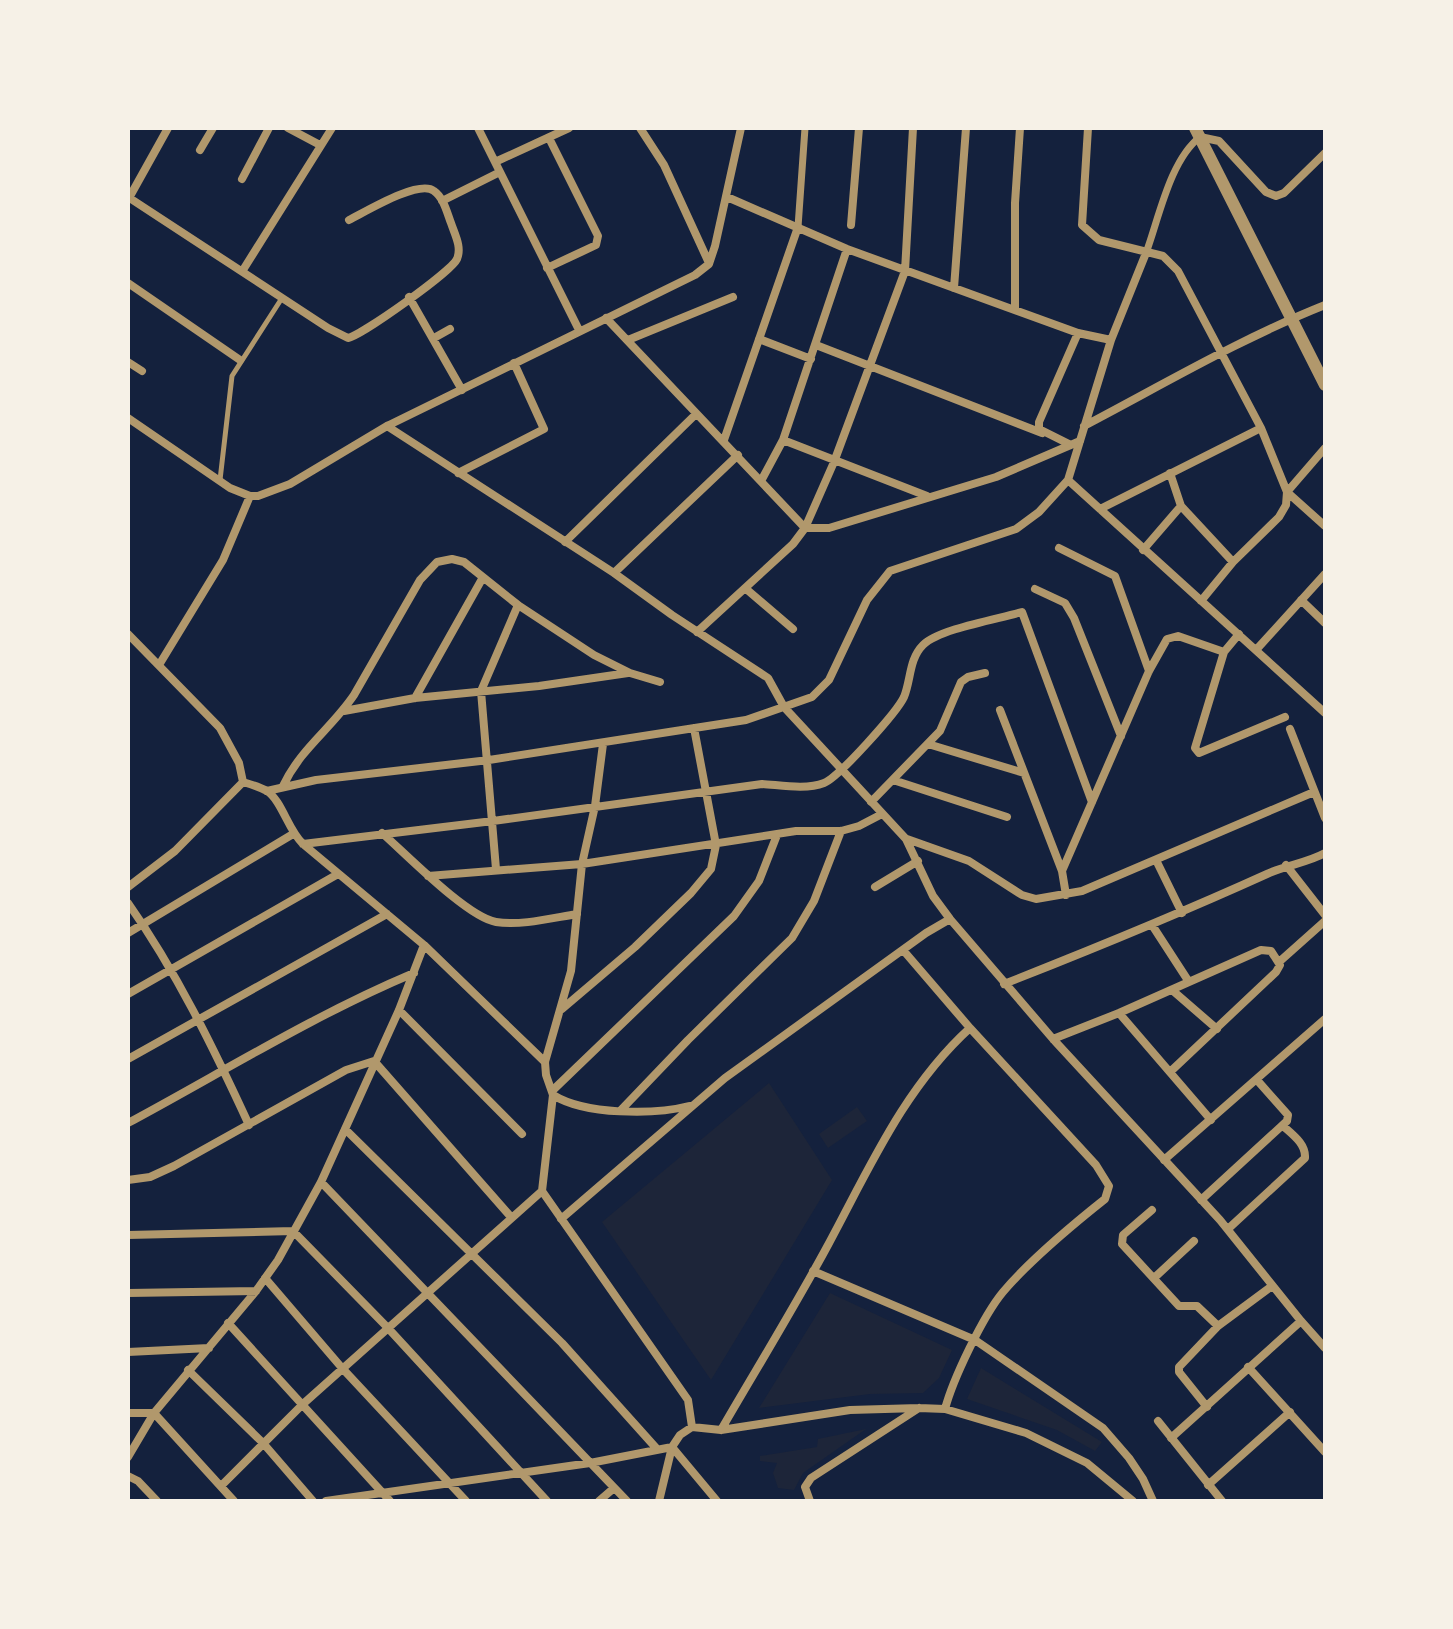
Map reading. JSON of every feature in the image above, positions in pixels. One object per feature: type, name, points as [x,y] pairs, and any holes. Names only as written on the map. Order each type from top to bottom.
[{"type":"street","points":[[168,128],[129,198],[348,338],[356,336],[443,275],[459,254],[458,243],[442,201],[433,190],[422,187],[349,220]]},
{"type":"street","points":[[200,150],[213,128]]},
{"type":"street","points":[[242,179],[269,128]]},
{"type":"street","points":[[288,128],[320,145]]},
{"type":"street","points":[[243,270],[332,128]]},
{"type":"street","points":[[478,128],[579,330]]},
{"type":"street","points":[[495,162],[569,128]]},
{"type":"street","points":[[640,128],[664,165],[709,264]]},
{"type":"street","points":[[128,418],[220,481],[250,496],[267,494],[290,484],[387,426],[695,275],[709,264],[741,128]]},
{"type":"street","points":[[724,440],[798,227],[805,128]]},
{"type":"street","points":[[851,225],[859,128]]},
{"type":"street","points":[[697,632],[793,544],[805,528],[834,462],[905,271],[913,128]]},
{"type":"street","points":[[954,288],[966,128]]},
{"type":"street","points":[[1015,309],[1015,203],[1020,128]]},
{"type":"street","points":[[1088,128],[1082,225],[1099,240],[1163,256],[1178,271],[1261,428],[1287,492],[1325,526]]},
{"type":"street","points":[[267,791],[283,786],[603,744],[746,720],[812,697],[829,680],[867,600],[890,571],[1016,529],[1039,512],[1068,480],[1111,340],[1179,160],[1198,132]]},
{"type":"street","points":[[1198,132],[1219,141],[1266,192],[1276,196],[1284,193],[1325,153]]},
{"type":"street","points":[[1198,132],[1325,385]]},
{"type":"street","points":[[547,268],[596,245],[598,241],[549,138]]},
{"type":"street","points":[[442,201],[500,172]]},
{"type":"street","points":[[727,197],[905,271],[1078,333],[1111,340]]},
{"type":"street","points":[[761,481],[783,440],[847,249]]},
{"type":"street","points":[[128,283],[240,360]]},
{"type":"street","points":[[409,297],[462,390]]},
{"type":"street","points":[[628,340],[733,297]]},
{"type":"street","points":[[1084,426],[1220,353],[1325,305]]},
{"type":"street","points":[[606,318],[805,528],[829,528],[996,477],[1080,441]]},
{"type":"street","points":[[434,338],[450,329]]},
{"type":"street","points":[[1042,433],[1039,422],[1078,333]]},
{"type":"street","points":[[759,339],[811,359]]},
{"type":"street","points":[[816,345],[1069,444]]},
{"type":"street","points":[[128,362],[142,371]]},
{"type":"street","points":[[458,473],[544,429],[514,363]]},
{"type":"street","points":[[565,542],[696,414]]},
{"type":"street","points":[[387,426],[614,573],[768,678],[784,707],[906,839],[933,896],[1004,984],[1228,1229],[1325,1348]]},
{"type":"street","points":[[1100,509],[1261,428]]},
{"type":"street","points":[[783,440],[928,496]]},
{"type":"street","points":[[1201,601],[1233,562],[1279,517],[1286,505],[1287,492],[1325,448]]},
{"type":"street","points":[[614,573],[738,455]]},
{"type":"street","points":[[1170,473],[1181,506],[1233,562]]},
{"type":"street","points":[[1068,480],[1143,550],[1323,707]]},
{"type":"street","points":[[159,665],[223,560],[250,496]]},
{"type":"street","points":[[1143,550],[1181,506]]},
{"type":"street","points":[[1059,548],[1115,576],[1149,671]]},
{"type":"street","points":[[283,786],[303,751],[343,711],[420,580],[437,562],[445,559],[460,560],[564,637],[630,673],[660,682]]},
{"type":"street","points":[[1256,650],[1325,574]]},
{"type":"street","points":[[415,698],[482,579]]},
{"type":"street","points":[[745,588],[793,629]]},
{"type":"street","points":[[1035,589],[1065,603],[1074,618],[1121,736]]},
{"type":"street","points":[[1301,600],[1325,623]]},
{"type":"street","points":[[496,869],[481,691],[518,605]]},
{"type":"street","points":[[303,844],[762,784],[806,785],[824,782],[840,770],[903,698],[914,658],[923,645],[944,633],[1022,612],[1092,802]]},
{"type":"street","points":[[128,634],[220,728],[234,750],[243,782]]},
{"type":"street","points":[[1239,634],[1224,652],[1195,748],[1199,753],[1285,717]]},
{"type":"street","points":[[1062,871],[1149,671],[1167,639],[1178,636],[1224,652]]},
{"type":"street","points":[[343,711],[415,698],[630,673]]},
{"type":"street","points":[[871,802],[945,723],[961,682],[985,673]]},
{"type":"street","points":[[1000,710],[1062,871],[1066,895]]},
{"type":"street","points":[[562,1010],[635,947],[703,880],[713,864],[716,845],[694,728]]},
{"type":"street","points":[[1290,729],[1325,818]]},
{"type":"street","points":[[603,744],[595,806],[582,864],[571,971],[545,1062],[552,1093],[542,1191],[688,1400],[692,1427]]},
{"type":"street","points":[[928,744],[1024,773]]},
{"type":"street","points":[[893,780],[1007,817]]},
{"type":"street","points":[[243,782],[267,791],[293,834],[303,844],[424,945],[545,1062]]},
{"type":"street","points":[[128,887],[175,851],[243,782]]},
{"type":"street","points":[[906,839],[978,865],[1030,899],[1066,895],[1314,792]]},
{"type":"street","points":[[428,876],[582,864],[809,830],[841,831],[882,814]]},
{"type":"street","points":[[621,1110],[792,938],[814,901],[841,831]]},
{"type":"street","points":[[382,833],[428,876],[490,920],[510,922],[577,914]]},
{"type":"street","points":[[128,933],[293,834]]},
{"type":"street","points":[[552,1093],[734,916],[759,881],[777,835]]},
{"type":"street","points":[[1004,984],[1182,913],[1286,865],[1325,853]]},
{"type":"street","points":[[1156,860],[1182,913]]},
{"type":"street","points":[[875,887],[918,861]]},
{"type":"street","points":[[1170,1072],[1276,972],[1279,962],[1325,918],[1286,865]]},
{"type":"street","points":[[128,994],[338,874]]},
{"type":"street","points":[[128,903],[170,971],[249,1125]]},
{"type":"street","points":[[128,1059],[387,914]]},
{"type":"street","points":[[561,1219],[763,1050],[950,919]]},
{"type":"street","points":[[1152,925],[1189,982]]},
{"type":"street","points":[[128,1457],[154,1413],[256,1291],[293,1231],[321,1182],[399,1010],[424,945]]},
{"type":"street","points":[[1053,1039],[1267,949],[1279,962]]},
{"type":"street","points":[[903,950],[1096,1165],[1110,1189],[1105,1199],[1002,1293],[975,1340],[950,1391],[945,1409]]},
{"type":"street","points":[[128,1123],[372,990],[414,973]]},
{"type":"street","points":[[1172,990],[1217,1029]]},
{"type":"street","points":[[399,1010],[522,1134]]},
{"type":"street","points":[[1119,1013],[1211,1120]]},
{"type":"street","points":[[1164,1160],[1325,1019]]},
{"type":"street","points":[[721,1430],[904,1105],[935,1064],[970,1028]]},
{"type":"street","points":[[128,1180],[159,1173],[346,1070],[374,1061]]},
{"type":"street","points":[[374,1061],[511,1217]]},
{"type":"street","points":[[1201,1200],[1289,1118],[1257,1080]]},
{"type":"street","points":[[552,1093],[564,1102],[621,1110],[668,1111],[694,1105]]},
{"type":"street","points":[[1228,1229],[1305,1158],[1300,1143],[1283,1126]]},
{"type":"street","points":[[345,1129],[562,1343],[657,1449]]},
{"type":"street","points":[[321,1182],[627,1501]]},
{"type":"street","points":[[221,1486],[342,1368],[542,1191]]},
{"type":"street","points":[[1152,1210],[1123,1235],[1122,1244],[1179,1306],[1197,1306],[1218,1326]]},
{"type":"street","points":[[128,1235],[293,1231],[387,1327],[547,1501]]},
{"type":"street","points":[[1154,1278],[1194,1241]]},
{"type":"street","points":[[813,1271],[975,1340],[1103,1428],[1129,1458],[1153,1501]]},
{"type":"street","points":[[265,1278],[342,1368],[466,1501]]},
{"type":"street","points":[[1207,1407],[1178,1369],[1181,1362],[1218,1326],[1272,1286]]},
{"type":"street","points":[[128,1293],[256,1291]]},
{"type":"street","points":[[1171,1438],[1301,1321]]},
{"type":"street","points":[[228,1323],[386,1498]]},
{"type":"street","points":[[128,1352],[209,1348]]},
{"type":"street","points":[[1248,1367],[1325,1452]]},
{"type":"street","points":[[188,1370],[263,1443],[313,1501]]},
{"type":"street","points":[[810,1501],[805,1487],[811,1478],[919,1408]]},
{"type":"street","points":[[659,1501],[672,1447],[680,1435],[692,1427],[721,1430],[850,1410],[919,1408],[945,1409],[1026,1433],[1087,1463],[1133,1501]]},
{"type":"street","points":[[1208,1485],[1290,1412]]},
{"type":"street","points":[[128,1413],[154,1413],[234,1501]]},
{"type":"street","points":[[1158,1421],[1222,1501]]},
{"type":"street","points":[[326,1501],[386,1498],[449,1483],[590,1463],[672,1447]]},
{"type":"street","points":[[672,1447],[717,1501]]},
{"type":"street","points":[[128,1476],[138,1481],[157,1501]]},
{"type":"street","points":[[599,1501],[614,1488]]},
{"type":"lane","points":[[220,481],[232,376],[283,297]]},
{"type":"shaded area","points":[[769,1083],[832,1180],[711,1380],[602,1222]]},
{"type":"shaded area","points":[[857,1107],[867,1121],[828,1148],[819,1134]]},
{"type":"shaded area","points":[[830,1293],[952,1350],[939,1378],[923,1393],[870,1394],[759,1408]]},
{"type":"shaded area","points":[[981,1368],[1102,1442],[1095,1451],[1057,1430],[967,1399]]},
{"type":"shaded area","points":[[866,1429],[803,1473],[794,1490],[778,1488],[773,1473],[777,1463],[760,1461],[760,1456],[817,1447],[818,1439]]}]
